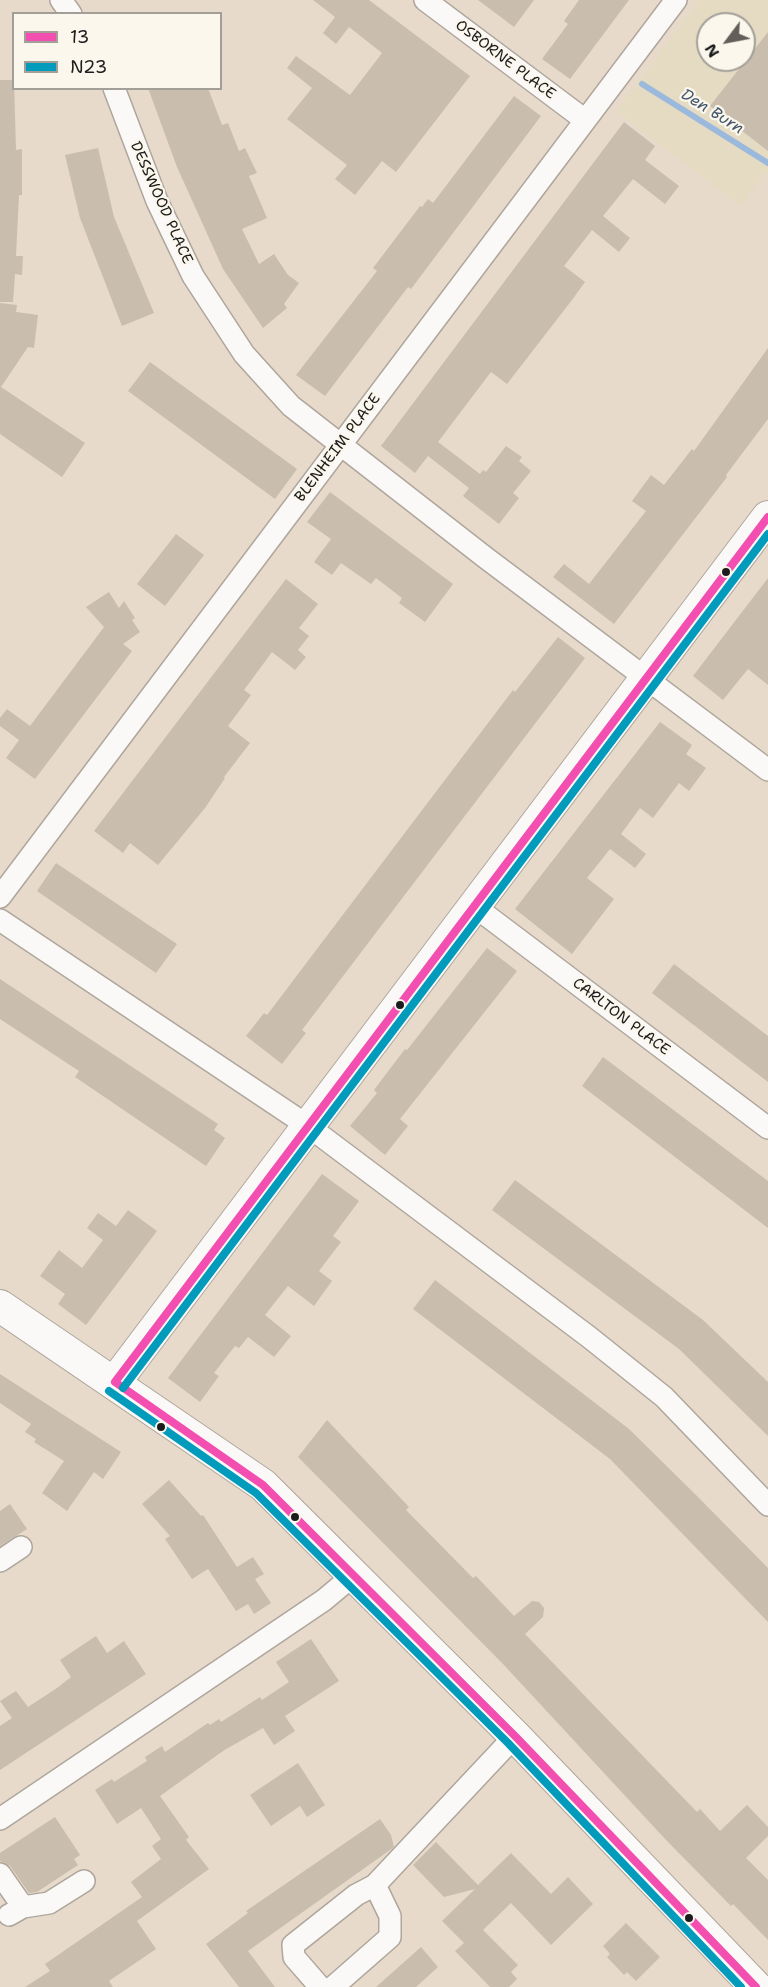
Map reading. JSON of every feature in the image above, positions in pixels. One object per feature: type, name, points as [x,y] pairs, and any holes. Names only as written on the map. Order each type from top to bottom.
[{"type":"street","name":"OSBORNE PLACE","points":[[425,0],[585,120]]},
{"type":"street","name":"BLENHEIM PLACE","points":[[0,897],[676,0]]},
{"type":"street","name":"DESSWOOD PLACE","points":[[115,90],[157,201],[193,276],[244,354],[291,406],[768,771]]},
{"type":"street","points":[[115,1382],[768,517]]},
{"type":"street","name":"CARLTON PLACE","points":[[474,906],[768,1128]]},
{"type":"street","points":[[0,920],[308,1126],[664,1396],[768,1505]]},
{"type":"street","points":[[0,1306],[115,1382],[263,1485],[355,1574],[756,1987]]},
{"type":"street","points":[[0,1561],[21,1546]]},
{"type":"street","points":[[0,1819],[314,1607],[355,1574]]},
{"type":"street","points":[[320,1987],[294,1958],[293,1945],[356,1896],[375,1885],[514,1736]]},
{"type":"street","points":[[0,1874],[16,1911],[49,1903],[84,1881]]},
{"type":"street","points":[[333,1987],[390,1937],[390,1916],[375,1885]]},
{"type":"shaded area","points":[[699,0],[768,0],[768,175],[764,173],[741,207],[616,111]]},
{"type":"building","points":[[313,0],[369,0],[470,76],[396,172],[382,161],[355,195],[335,179],[347,165],[287,119],[312,88],[287,68],[296,56],[350,95],[382,53],[349,27],[336,44],[323,33],[335,17]]},
{"type":"building","points":[[478,0],[534,0],[514,27]]},
{"type":"building","points":[[579,0],[629,0],[570,79],[542,59],[568,24],[564,21]]},
{"type":"building","points":[[768,32],[768,151],[710,106],[737,72],[756,72],[756,47]]},
{"type":"building","points":[[0,80],[12,80],[16,150],[22,149],[22,195],[19,195],[16,256],[23,256],[22,275],[15,274],[13,302],[0,302]]},
{"type":"building","points":[[149,90],[209,90],[222,125],[228,123],[239,151],[245,148],[257,173],[249,176],[267,218],[242,229],[259,264],[274,254],[288,275],[299,283],[284,304],[287,308],[263,328],[223,269],[177,167]]},
{"type":"building","points":[[514,96],[541,116],[411,289],[408,287],[325,396],[296,375],[377,271],[373,268],[420,206],[422,207],[428,199],[433,203]]},
{"type":"building","points":[[624,122],[655,146],[645,160],[679,186],[665,204],[633,179],[603,216],[630,238],[619,252],[592,230],[564,266],[585,282],[572,300],[507,384],[491,372],[438,442],[480,474],[483,470],[486,472],[506,446],[522,457],[519,461],[531,471],[513,493],[519,498],[499,524],[463,496],[469,488],[428,456],[415,473],[381,446]]},
{"type":"building","points":[[98,148],[114,217],[154,313],[122,326],[80,218],[65,155]]},
{"type":"building","points":[[0,303],[17,305],[16,312],[38,315],[34,348],[28,347],[1,387],[85,443],[62,477],[0,434]]},
{"type":"building","points":[[768,348],[768,419],[726,475],[727,477],[614,624],[553,577],[564,564],[589,584],[646,511],[632,501],[651,475],[664,485],[692,449],[694,451]]},
{"type":"building","points":[[150,362],[297,469],[275,499],[128,391]]},
{"type":"building","points":[[330,492],[453,584],[425,622],[399,603],[402,598],[376,578],[371,584],[341,563],[332,575],[314,562],[331,539],[307,522]]},
{"type":"building","points":[[176,534],[204,555],[165,606],[137,584]]},
{"type":"building","points":[[768,578],[768,685],[748,669],[723,700],[693,676]]},
{"type":"building","points":[[286,579],[318,604],[299,628],[309,636],[298,650],[306,657],[295,670],[272,652],[244,690],[251,695],[228,726],[250,743],[224,777],[205,808],[158,865],[130,843],[123,853],[94,831]]},
{"type":"building","points":[[109,592],[119,608],[124,601],[135,618],[132,620],[140,632],[123,644],[132,651],[35,779],[6,758],[19,740],[0,726],[0,718],[7,709],[30,726],[104,627],[86,607]]},
{"type":"building","points":[[558,637],[585,658],[302,1030],[306,1033],[282,1064],[246,1036],[264,1013],[267,1015],[513,690],[515,692]]},
{"type":"building","points":[[660,722],[692,745],[686,754],[706,768],[689,791],[679,783],[653,818],[640,808],[621,834],[646,854],[635,868],[610,849],[587,878],[614,899],[572,954],[515,909]]},
{"type":"building","points":[[56,863],[177,944],[156,973],[37,891]]},
{"type":"building","points":[[487,948],[517,971],[400,1119],[408,1126],[385,1155],[350,1126],[377,1093],[374,1090],[405,1049],[407,1050]]},
{"type":"building","points":[[674,964],[768,1036],[768,1082],[652,993]]},
{"type":"building","points":[[0,979],[218,1124],[214,1130],[225,1138],[206,1166],[75,1077],[79,1071],[0,1019]]},
{"type":"building","points":[[603,1057],[768,1181],[768,1228],[582,1086]]},
{"type":"building","points":[[322,1174],[359,1201],[333,1236],[341,1242],[319,1271],[332,1281],[314,1306],[288,1286],[265,1315],[291,1336],[274,1357],[248,1337],[239,1348],[235,1346],[214,1373],[219,1376],[200,1402],[168,1378]]},
{"type":"building","points":[[515,1180],[703,1320],[768,1382],[768,1436],[679,1349],[492,1210]]},
{"type":"building","points":[[128,1210],[157,1231],[86,1325],[58,1304],[65,1294],[40,1276],[59,1250],[82,1268],[103,1240],[87,1228],[98,1213],[116,1226]]},
{"type":"building","points":[[435,1280],[629,1429],[768,1568],[768,1622],[610,1459],[413,1309]]},
{"type":"building","points":[[0,1374],[121,1452],[103,1479],[94,1472],[67,1511],[42,1493],[64,1461],[34,1442],[36,1439],[25,1432],[31,1424],[0,1403]]},
{"type":"building","points":[[327,1420],[409,1507],[406,1510],[473,1578],[476,1576],[514,1616],[532,1601],[539,1602],[544,1608],[543,1617],[525,1634],[697,1812],[700,1809],[720,1831],[747,1805],[768,1827],[768,1836],[746,1858],[768,1880],[768,1940],[667,1841],[503,1664],[298,1457]]},
{"type":"building","points":[[169,1480],[201,1516],[203,1515],[237,1567],[253,1557],[264,1574],[255,1579],[271,1603],[254,1614],[248,1604],[236,1611],[208,1569],[192,1579],[165,1539],[170,1536],[142,1504]]},
{"type":"building","points":[[10,1504],[27,1529],[0,1546],[0,1511]]},
{"type":"building","points":[[96,1636],[107,1653],[124,1641],[146,1674],[0,1770],[0,1726],[12,1718],[0,1701],[16,1691],[28,1707],[57,1688],[71,1677],[60,1660]]},
{"type":"building","points":[[311,1639],[339,1681],[285,1716],[295,1731],[274,1745],[263,1728],[223,1751],[160,1796],[189,1837],[186,1840],[209,1869],[137,1921],[156,1949],[109,1981],[113,1987],[25,1987],[50,1971],[45,1964],[142,1897],[131,1882],[161,1859],[152,1846],[161,1839],[141,1808],[117,1824],[95,1790],[112,1779],[114,1782],[147,1761],[145,1757],[162,1746],[165,1752],[208,1723],[210,1725],[219,1719],[221,1722],[260,1697],[262,1700],[289,1682],[276,1662]]},
{"type":"building","points":[[298,1763],[325,1805],[307,1817],[300,1806],[271,1826],[250,1795]]},
{"type":"building","points":[[55,1817],[80,1855],[74,1859],[78,1865],[37,1892],[29,1893],[10,1866],[0,1861],[0,1853]]},
{"type":"building","points":[[380,1819],[391,1835],[394,1847],[248,1951],[275,1987],[239,1987],[206,1944],[248,1913],[246,1911]]},
{"type":"building","points":[[436,1842],[478,1885],[511,1853],[551,1894],[568,1877],[593,1904],[551,1945],[511,1903],[483,1930],[518,1965],[511,1972],[517,1979],[509,1987],[490,1987],[455,1951],[464,1943],[442,1921],[475,1889],[444,1897],[413,1865]]},
{"type":"building","points":[[626,1923],[660,1957],[636,1981],[627,1972],[624,1975],[607,1957],[610,1954],[603,1946]]},
{"type":"building","points":[[421,1947],[438,1967],[416,1987],[376,1987]]},
{"type":"waterway","name":"Den Burn","points":[[642,84],[768,163]]},
{"type":"transit line","name":"13","points":[[115,1382],[768,517]]},
{"type":"transit line","name":"N23","points":[[123,1388],[768,534]]},
{"type":"transit line","name":"13","points":[[115,1382],[263,1485],[515,1736],[756,1987]]},
{"type":"transit line","name":"N23","points":[[109,1391],[256,1493],[508,1743],[741,1987]]}]
